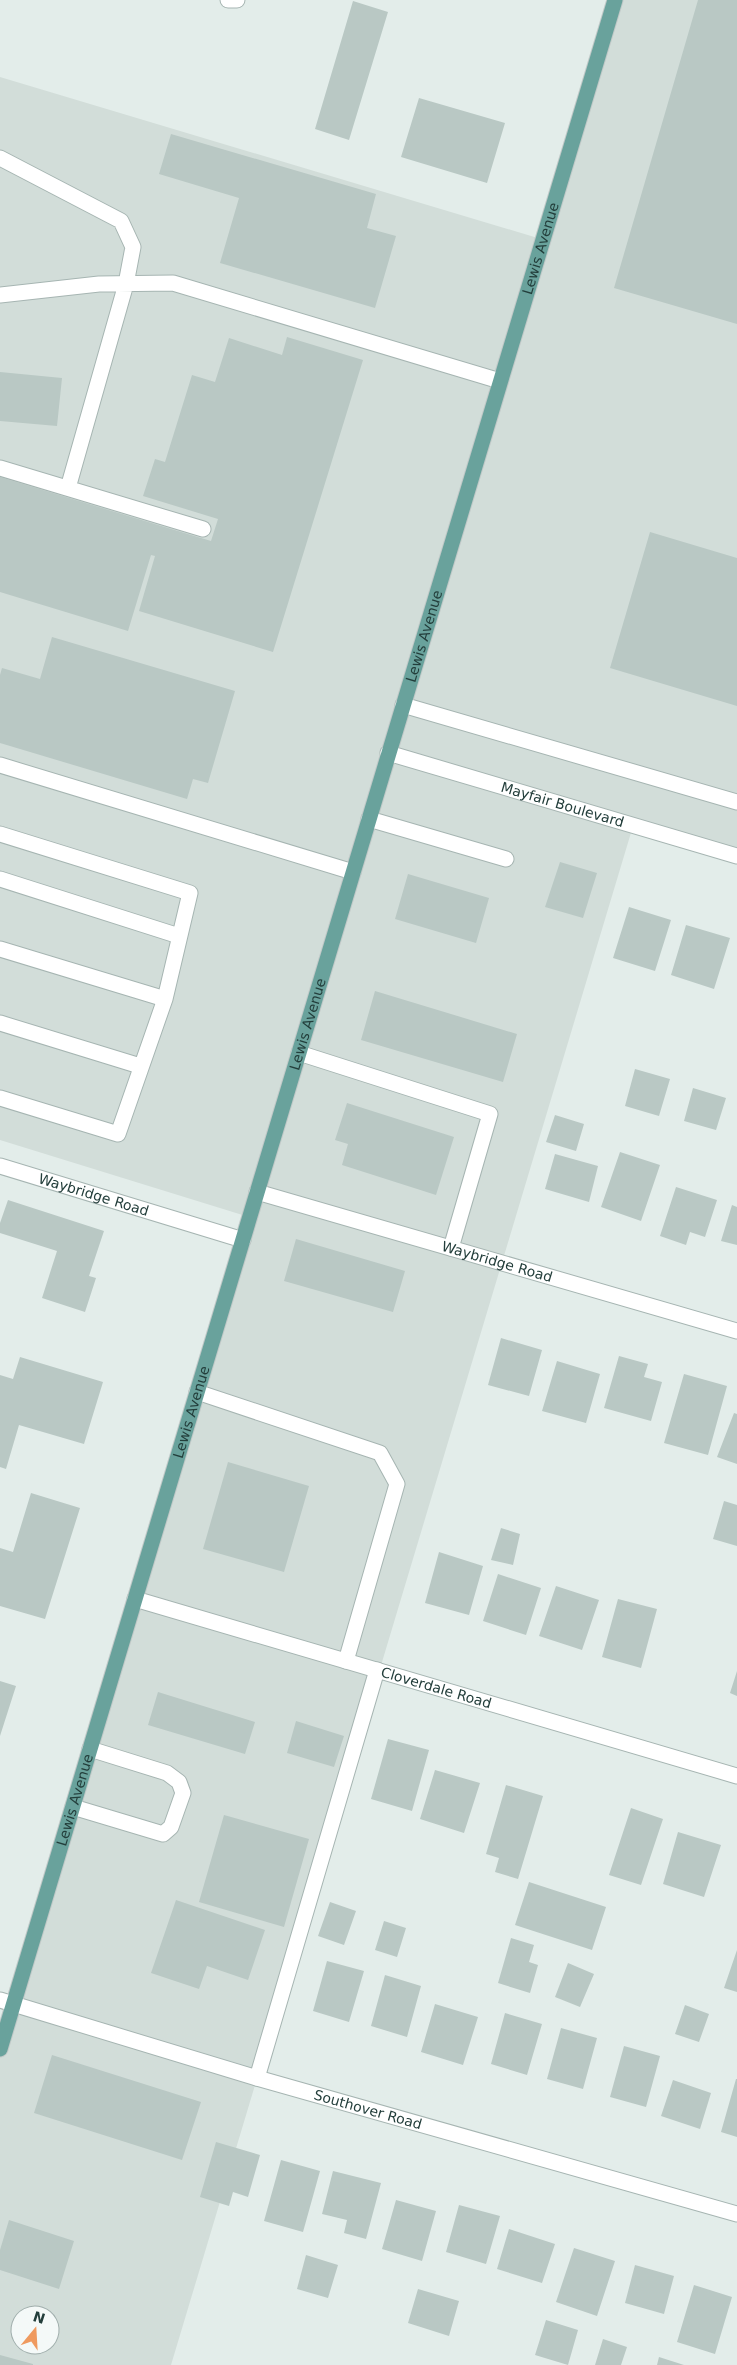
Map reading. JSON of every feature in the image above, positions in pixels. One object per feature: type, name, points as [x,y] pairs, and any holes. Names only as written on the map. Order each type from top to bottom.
[{"type":"main road","name":"Lewis Avenue","points":[[0,2049],[7,2002],[73,1807],[615,0]]},
{"type":"street","points":[[228,0],[237,0]]},
{"type":"street","points":[[0,158],[122,221],[133,247],[126,284],[68,488]]},
{"type":"street","points":[[0,295],[99,284],[173,284],[500,381]]},
{"type":"street","points":[[0,468],[203,529]]},
{"type":"street","points":[[403,705],[737,802]]},
{"type":"street","name":"Mayfair Boulevard","points":[[388,753],[737,856]]},
{"type":"street","points":[[0,764],[353,872]]},
{"type":"street","points":[[369,819],[506,858]]},
{"type":"street","points":[[0,834],[190,893],[165,999],[140,1066],[118,1134],[0,1098]]},
{"type":"street","points":[[0,880],[179,936]]},
{"type":"street","points":[[0,949],[165,999]]},
{"type":"street","points":[[0,1022],[140,1066]]},
{"type":"street","points":[[299,1053],[490,1114],[451,1248]]},
{"type":"street","name":"Waybridge Road","points":[[0,1166],[243,1240]]},
{"type":"street","name":"Waybridge Road","points":[[257,1192],[737,1331]]},
{"type":"street","points":[[197,1392],[380,1453],[397,1484],[346,1661]]},
{"type":"street","name":"Cloverdale Road","points":[[135,1599],[737,1776]]},
{"type":"street","points":[[257,2078],[377,1670]]},
{"type":"street","points":[[73,1807],[163,1834],[171,1827],[183,1793],[179,1782],[167,1773],[90,1749]]},
{"type":"street","name":"Southover Road","points":[[7,2002],[257,2078],[737,2214]]},
{"type":"shaded area","points":[[613,0],[737,0],[737,857],[633,826],[171,2365],[0,2365],[0,2049],[249,1217],[0,1140],[0,77],[541,239]]},
{"type":"building","points":[[698,0],[737,0],[737,324],[614,288]]},
{"type":"building","points":[[353,1],[388,12],[349,140],[315,129]]},
{"type":"building","points":[[419,98],[505,123],[487,183],[401,157]]},
{"type":"building","points":[[171,134],[376,194],[367,228],[396,236],[375,308],[220,263],[239,198],[159,174]]},
{"type":"building","points":[[287,337],[363,360],[273,652],[139,611],[155,556],[151,555],[128,631],[0,592],[0,477],[211,541],[218,519],[143,496],[155,459],[165,462],[192,375],[215,382],[229,338],[282,355]]},
{"type":"building","points":[[0,372],[62,378],[57,426],[0,421]]},
{"type":"building","points":[[650,532],[737,558],[737,706],[610,668]]},
{"type":"building","points":[[52,637],[235,691],[208,783],[193,779],[187,799],[0,743],[0,675],[2,668],[40,679]]},
{"type":"building","points":[[560,862],[597,873],[583,918],[545,907]]},
{"type":"building","points":[[408,874],[489,898],[476,943],[395,919]]},
{"type":"building","points":[[629,907],[671,920],[655,971],[613,958]]},
{"type":"building","points":[[686,925],[730,938],[714,989],[671,975]]},
{"type":"building","points":[[375,991],[517,1034],[503,1082],[361,1040]]},
{"type":"building","points":[[635,1069],[670,1079],[659,1116],[625,1106]]},
{"type":"building","points":[[693,1088],[726,1098],[716,1130],[684,1121]]},
{"type":"building","points":[[347,1103],[454,1137],[436,1195],[342,1165],[348,1144],[335,1140]]},
{"type":"building","points":[[555,1115],[584,1124],[576,1151],[546,1142]]},
{"type":"building","points":[[620,1152],[660,1165],[641,1221],[601,1207]]},
{"type":"building","points":[[555,1154],[598,1166],[589,1202],[545,1189]]},
{"type":"building","points":[[676,1187],[717,1200],[705,1237],[690,1232],[686,1245],[660,1236]]},
{"type":"building","points":[[8,1200],[104,1231],[89,1276],[96,1278],[85,1312],[42,1298],[57,1251],[0,1233],[0,1223]]},
{"type":"building","points":[[732,1205],[737,1207],[737,1245],[721,1241]]},
{"type":"building","points":[[296,1239],[405,1271],[393,1312],[284,1281]]},
{"type":"building","points":[[501,1338],[542,1350],[529,1396],[488,1385]]},
{"type":"building","points":[[619,1356],[648,1364],[644,1377],[662,1382],[651,1421],[604,1408]]},
{"type":"building","points":[[20,1357],[103,1382],[84,1444],[19,1425],[6,1469],[0,1467],[0,1375],[13,1379]]},
{"type":"building","points":[[557,1361],[600,1374],[586,1423],[542,1411]]},
{"type":"building","points":[[684,1374],[727,1386],[708,1455],[664,1443]]},
{"type":"building","points":[[734,1413],[737,1414],[737,1464],[717,1457]]},
{"type":"building","points":[[228,1462],[309,1486],[284,1572],[203,1549]]},
{"type":"building","points":[[31,1493],[80,1508],[45,1619],[0,1606],[0,1548],[13,1552]]},
{"type":"building","points":[[724,1501],[737,1505],[737,1546],[713,1539]]},
{"type":"building","points":[[501,1528],[520,1534],[513,1565],[491,1560]]},
{"type":"building","points":[[439,1552],[483,1566],[469,1615],[425,1603]]},
{"type":"building","points":[[498,1574],[541,1588],[526,1635],[483,1621]]},
{"type":"building","points":[[556,1586],[599,1600],[582,1650],[539,1636]]},
{"type":"building","points":[[618,1599],[657,1609],[641,1668],[602,1657]]},
{"type":"building","points":[[737,1671],[737,1696],[730,1693]]},
{"type":"building","points":[[0,1681],[16,1686],[0,1736]]},
{"type":"building","points":[[158,1692],[255,1722],[245,1754],[148,1725]]},
{"type":"building","points":[[296,1721],[344,1736],[334,1767],[287,1753]]},
{"type":"building","points":[[388,1739],[429,1750],[412,1811],[371,1799]]},
{"type":"building","points":[[435,1770],[480,1783],[464,1833],[420,1819]]},
{"type":"building","points":[[506,1785],[543,1796],[518,1879],[495,1872],[499,1858],[486,1854]]},
{"type":"building","points":[[631,1808],[663,1819],[641,1885],[609,1875]]},
{"type":"building","points":[[224,1815],[309,1839],[284,1927],[199,1902]]},
{"type":"building","points":[[678,1832],[721,1845],[704,1897],[663,1884]]},
{"type":"building","points":[[529,1882],[606,1907],[592,1950],[515,1925]]},
{"type":"building","points":[[176,1900],[265,1930],[248,1980],[207,1966],[199,1989],[151,1973]]},
{"type":"building","points":[[330,1902],[356,1911],[344,1945],[318,1936]]},
{"type":"building","points":[[384,1921],[406,1928],[397,1957],[375,1950]]},
{"type":"building","points":[[511,1938],[534,1945],[529,1962],[538,1965],[530,1993],[498,1983]]},
{"type":"building","points":[[737,1950],[737,1992],[724,1988]]},
{"type":"building","points":[[327,1961],[364,1971],[349,2022],[313,2011]]},
{"type":"building","points":[[568,1963],[594,1974],[580,2007],[555,1997]]},
{"type":"building","points":[[385,1975],[421,1986],[407,2037],[371,2026]]},
{"type":"building","points":[[435,2004],[478,2017],[463,2065],[421,2052]]},
{"type":"building","points":[[685,2005],[709,2014],[699,2042],[675,2034]]},
{"type":"building","points":[[505,2013],[542,2024],[527,2075],[491,2064]]},
{"type":"building","points":[[561,2028],[597,2038],[583,2089],[547,2079]]},
{"type":"building","points":[[624,2046],[660,2056],[646,2107],[610,2097]]},
{"type":"building","points":[[52,2055],[201,2102],[182,2160],[34,2113]]},
{"type":"building","points":[[737,2079],[737,2137],[721,2132]]},
{"type":"building","points":[[673,2080],[711,2093],[700,2129],[661,2116]]},
{"type":"building","points":[[216,2142],[260,2155],[248,2197],[233,2192],[229,2206],[200,2197]]},
{"type":"building","points":[[281,2160],[320,2171],[303,2232],[264,2221]]},
{"type":"building","points":[[333,2171],[381,2183],[366,2239],[344,2233],[347,2220],[322,2214]]},
{"type":"building","points":[[396,2200],[436,2211],[422,2261],[382,2249]]},
{"type":"building","points":[[459,2205],[500,2216],[486,2264],[446,2252]]},
{"type":"building","points":[[9,2220],[74,2241],[59,2289],[0,2270],[0,2250]]},
{"type":"building","points":[[509,2229],[555,2244],[542,2283],[497,2269]]},
{"type":"building","points":[[574,2248],[615,2261],[597,2316],[556,2302]]},
{"type":"building","points":[[306,2255],[338,2265],[328,2298],[297,2289]]},
{"type":"building","points":[[635,2265],[674,2276],[664,2314],[625,2303]]},
{"type":"building","points":[[694,2285],[732,2297],[715,2354],[677,2342]]},
{"type":"building","points":[[418,2289],[459,2301],[449,2336],[408,2323]]},
{"type":"building","points":[[546,2320],[578,2330],[568,2365],[535,2355]]},
{"type":"building","points":[[603,2339],[627,2347],[621,2365],[595,2365]]},
{"type":"building","points":[[0,2355],[33,2364],[33,2365],[0,2365]]},
{"type":"building","points":[[659,2357],[684,2365],[657,2365]]}]
